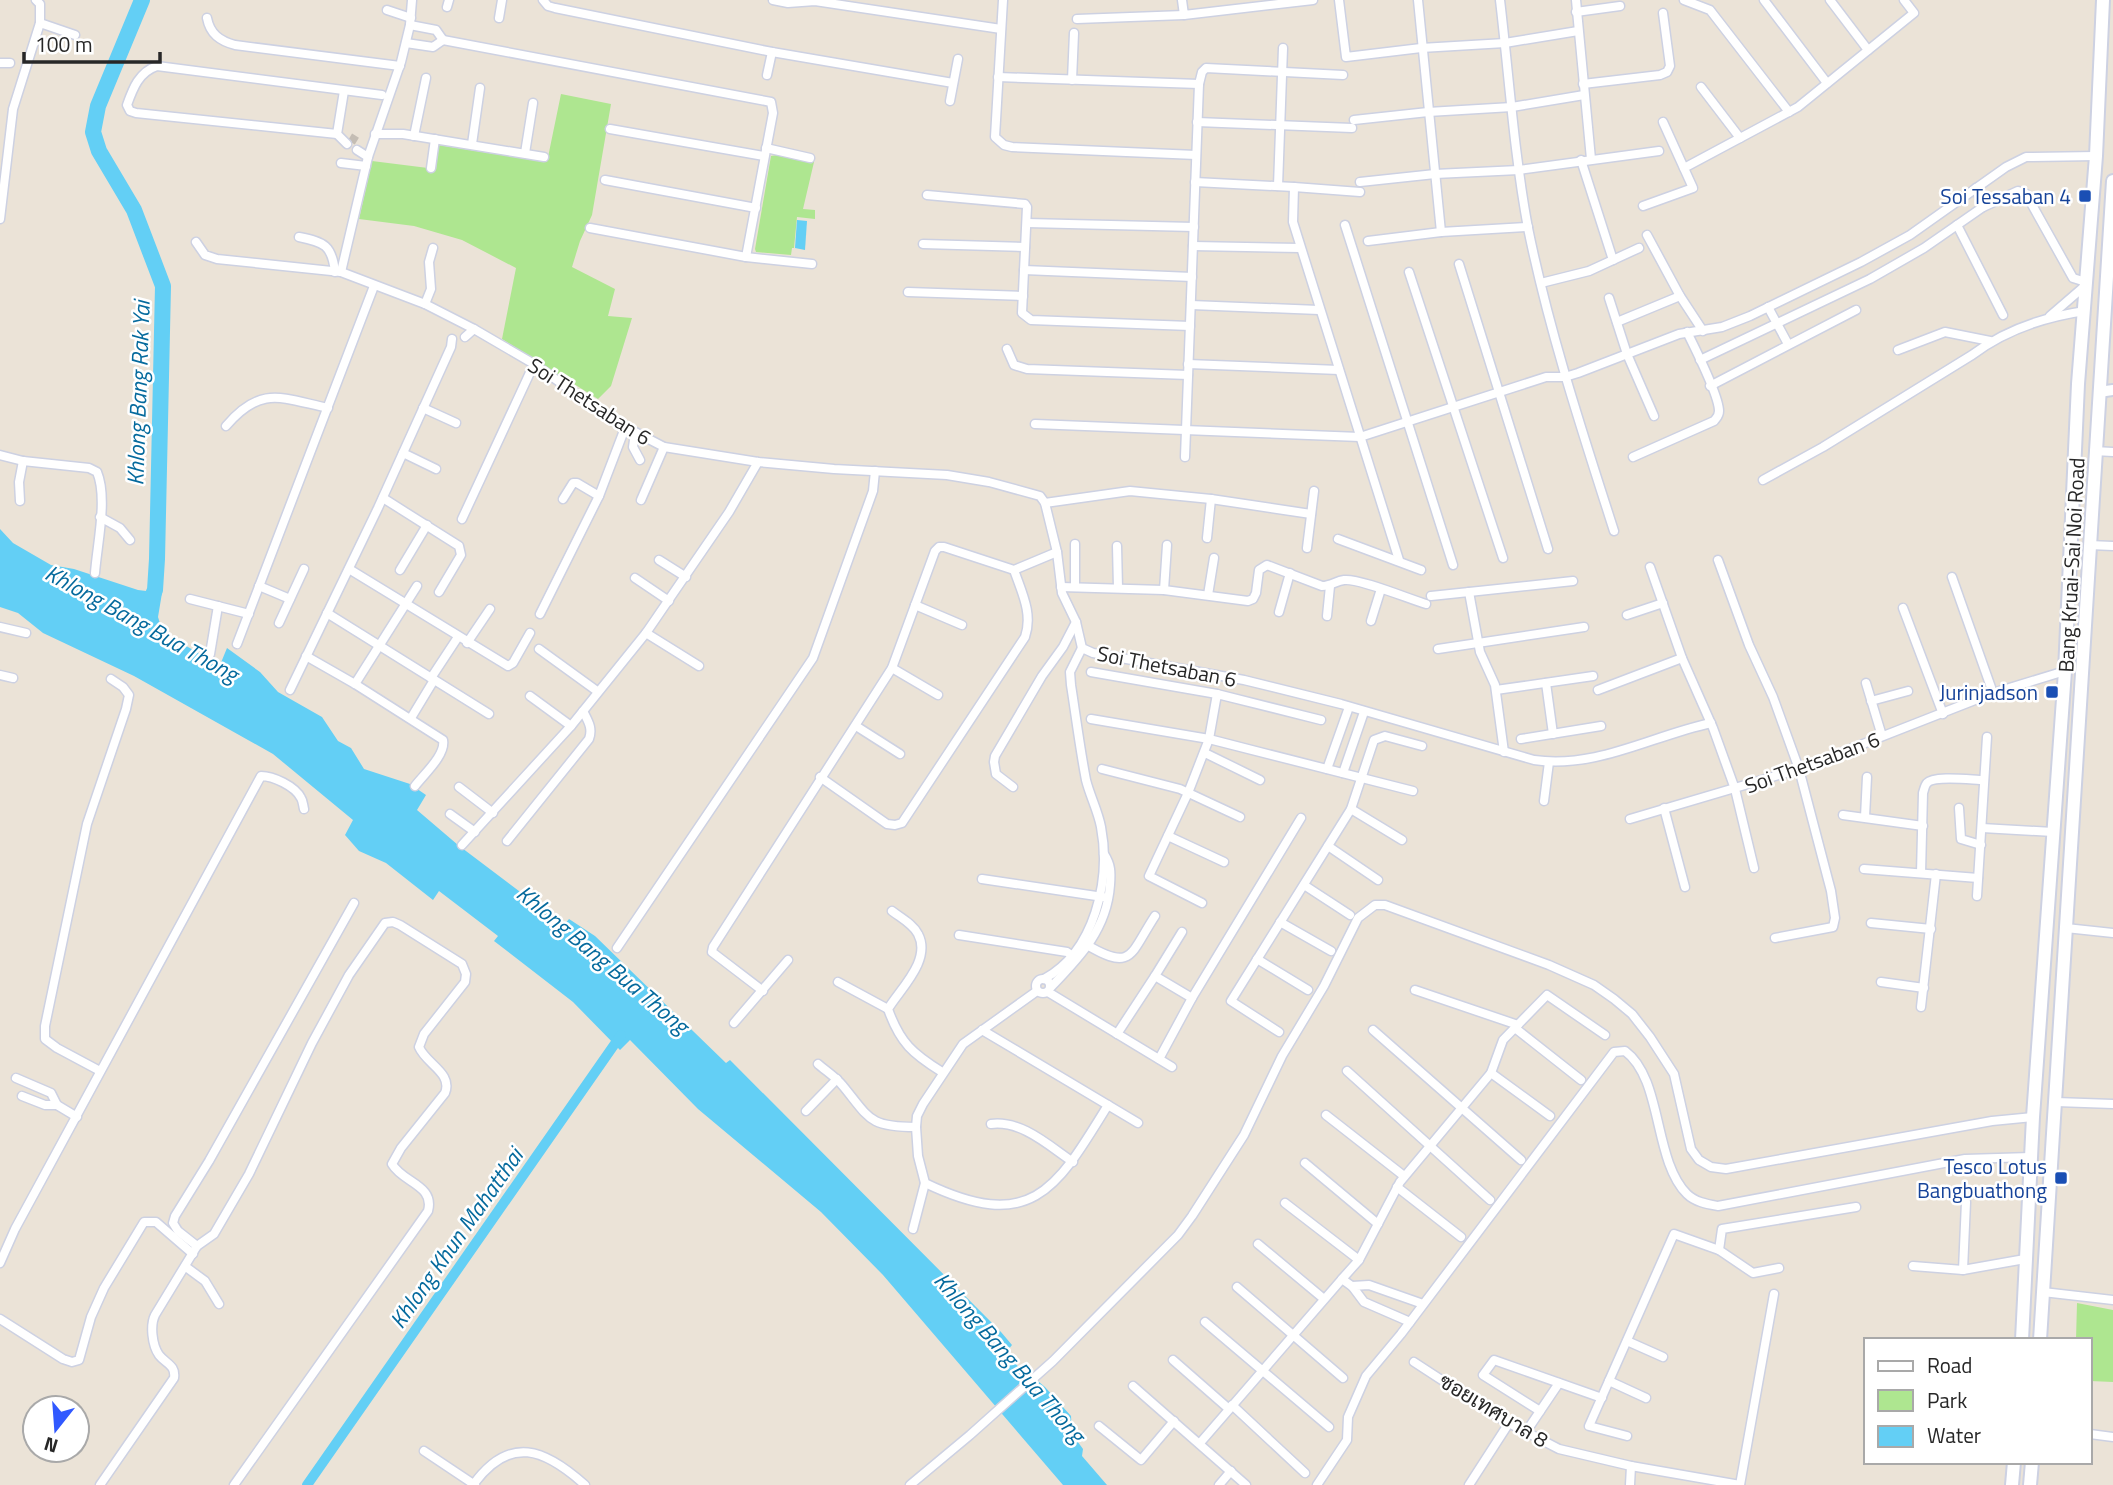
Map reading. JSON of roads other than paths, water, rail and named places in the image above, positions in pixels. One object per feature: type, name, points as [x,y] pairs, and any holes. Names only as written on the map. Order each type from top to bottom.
[{"type":"main road","name":"Bang Kruai-Sai Noi Road","points":[[2022,1338],[2033,1117],[2065,671],[2078,384],[2096,156],[2104,0]]},
{"type":"main road","name":"Bang Kruai-Sai Noi Road","points":[[2040,1338],[2113,181]]},
{"type":"main road","points":[[2070,576],[2088,577]]},
{"type":"main road","points":[[2012,1485],[2014,1464]]},
{"type":"main road","points":[[2030,1485],[2032,1464]]},
{"type":"street","points":[[0,219],[13,109],[40,23],[40,4],[36,0]]},
{"type":"street","points":[[338,272],[375,134],[400,66],[412,0]]},
{"type":"street","points":[[499,19],[502,0]]},
{"type":"street","points":[[543,0],[548,6],[555,8],[772,52],[953,83]]},
{"type":"street","points":[[773,0],[788,4],[815,1],[1001,29]]},
{"type":"street","points":[[1003,0],[995,137],[1004,145],[1196,155]]},
{"type":"street","points":[[1182,0],[1184,15]]},
{"type":"street","points":[[1077,19],[1184,15],[1313,0]]},
{"type":"street","points":[[1339,0],[1346,57],[1421,48],[1505,43],[1578,31]]},
{"type":"street","points":[[1418,0],[1441,232]]},
{"type":"street","points":[[1500,0],[1528,227],[1565,377],[1614,531]]},
{"type":"street","points":[[1576,0],[1591,159]]},
{"type":"street","points":[[1684,0],[1710,10],[1789,111]]},
{"type":"street","points":[[1764,0],[1827,83]]},
{"type":"street","points":[[1830,0],[1868,50]]},
{"type":"street","points":[[1684,169],[1789,111],[1827,83],[1914,13],[1904,0]]},
{"type":"street","points":[[1576,12],[1620,6]]},
{"type":"street","points":[[387,10],[436,30],[443,40],[771,102],[773,113],[746,257]]},
{"type":"street","points":[[1583,84],[1667,72],[1670,66],[1663,13]]},
{"type":"street","points":[[207,18],[209,29],[225,42],[235,45],[400,66]]},
{"type":"street","points":[[40,23],[75,35]]},
{"type":"street","points":[[1072,80],[1074,33]]},
{"type":"street","points":[[406,43],[433,47],[443,40]]},
{"type":"street","points":[[1278,186],[1283,48]]},
{"type":"street","points":[[767,75],[772,52]]},
{"type":"street","points":[[950,101],[958,59]]},
{"type":"street","points":[[0,63],[10,63]]},
{"type":"street","points":[[344,91],[344,137],[136,113],[130,111],[127,105],[133,88],[142,76],[148,69],[157,66],[382,95]]},
{"type":"street","points":[[1185,457],[1197,122],[1202,72],[1206,68],[1343,75]]},
{"type":"street","points":[[998,77],[1199,84]]},
{"type":"street","points":[[414,136],[426,78]]},
{"type":"street","points":[[1701,87],[1740,138]]},
{"type":"street","points":[[472,144],[480,88]]},
{"type":"street","points":[[1197,122],[1353,124],[1428,112],[1512,107],[1584,95]]},
{"type":"street","points":[[525,153],[533,103]]},
{"type":"street","points":[[1643,206],[1693,188],[1663,122]]},
{"type":"street","points":[[610,130],[810,158]]},
{"type":"street","points":[[375,134],[414,136],[544,157]]},
{"type":"street","points":[[431,168],[435,139]]},
{"type":"street","points":[[358,146],[368,158]]},
{"type":"street","points":[[1360,182],[1435,174],[1519,170],[1659,151]]},
{"type":"street","points":[[1035,424],[1360,437],[1546,376],[1565,377],[1688,332],[1722,327],[1861,262],[1910,235],[2006,167],[2025,157],[2096,156]]},
{"type":"street","points":[[341,163],[368,158]]},
{"type":"street","points":[[1581,160],[1613,260]]},
{"type":"street","points":[[605,180],[756,208]]},
{"type":"street","points":[[1195,183],[1360,192]]},
{"type":"street","points":[[1294,187],[1293,222],[1300,248],[1399,560]]},
{"type":"street","points":[[1976,188],[1983,207]]},
{"type":"street","points":[[1700,360],[1870,279],[1924,248],[1983,207],[2018,191],[2026,194],[2073,278],[2086,284],[2050,316]]},
{"type":"street","points":[[927,195],[1021,202],[1027,207],[1022,313],[1031,320],[1190,326]]},
{"type":"street","points":[[1027,223],[1194,227]]},
{"type":"street","points":[[1345,225],[1453,565]]},
{"type":"street","points":[[1957,225],[2003,315]]},
{"type":"street","points":[[1368,241],[1441,232],[1528,227]]},
{"type":"street","points":[[590,228],[746,257],[812,264]]},
{"type":"street","points":[[1647,235],[1680,296],[1703,331]]},
{"type":"street","points":[[299,237],[326,245],[338,272]]},
{"type":"street","name":"Soi Thetsaban 6","points":[[196,242],[205,255],[216,259],[338,272],[425,304],[534,364],[625,428],[664,447],[758,462],[947,475],[1040,495],[1045,503],[1057,552],[1061,587],[1076,622],[1083,648],[1093,653],[1244,680],[1504,752],[1549,762],[1573,762],[1614,754],[1711,723],[1735,789],[1799,769],[1993,693],[2065,671]]},
{"type":"street","points":[[923,244],[1024,247]]},
{"type":"street","points":[[1193,246],[1300,248]]},
{"type":"street","points":[[425,304],[431,289],[429,262],[433,248]]},
{"type":"street","points":[[1541,283],[1589,271],[1639,248]]},
{"type":"street","points":[[1459,264],[1548,549]]},
{"type":"street","points":[[1024,270],[1192,277]]},
{"type":"street","points":[[1409,272],[1503,558]]},
{"type":"street","points":[[237,644],[374,286]]},
{"type":"street","points":[[908,292],[1023,296]]},
{"type":"street","points":[[1618,323],[1680,296]]},
{"type":"street","points":[[1609,299],[1627,354],[1654,416]]},
{"type":"street","points":[[1191,305],[1320,310]]},
{"type":"street","points":[[1768,307],[1788,344]]},
{"type":"street","points":[[1710,386],[1856,310]]},
{"type":"street","points":[[1763,480],[1823,447],[1972,355],[1990,341],[2050,316],[2085,311]]},
{"type":"street","points":[[290,690],[456,339],[457,321]]},
{"type":"street","points":[[456,339],[474,329]]},
{"type":"street","points":[[1633,457],[1714,421],[1719,412],[1688,332]]},
{"type":"street","points":[[1898,350],[1945,332],[1990,341]]},
{"type":"street","points":[[1007,349],[1014,365],[1027,369],[1188,375]]},
{"type":"street","points":[[462,519],[534,364]]},
{"type":"street","points":[[1188,365],[1339,370]]},
{"type":"street","points":[[2099,391],[2113,390]]},
{"type":"street","points":[[226,426],[239,411],[255,401],[274,396],[328,408]]},
{"type":"street","points":[[423,408],[456,423]]},
{"type":"street","points":[[540,614],[599,496],[625,428]]},
{"type":"street","points":[[635,433],[634,452],[640,460]]},
{"type":"street","points":[[641,500],[664,447]]},
{"type":"street","points":[[2094,451],[2113,452]]},
{"type":"street","points":[[402,453],[436,469]]},
{"type":"street","points":[[0,456],[89,468],[97,472],[101,482],[95,573]]},
{"type":"street","points":[[20,501],[19,482],[23,461]]},
{"type":"street","points":[[462,845],[571,726],[646,633],[729,512],[758,462]]},
{"type":"street","points":[[617,948],[813,658],[873,491],[876,471]]},
{"type":"street","points":[[563,499],[573,483],[599,496]]},
{"type":"street","points":[[1045,503],[1130,491],[1211,499],[1311,514]]},
{"type":"street","points":[[1307,548],[1314,491]]},
{"type":"street","points":[[383,498],[459,547],[461,551],[439,592]]},
{"type":"street","points":[[1207,538],[1211,499]]},
{"type":"street","points":[[100,517],[120,528],[130,540]]},
{"type":"street","points":[[400,570],[428,525]]},
{"type":"street","points":[[1338,539],[1422,570]]},
{"type":"street","points":[[1075,544],[1075,587]]},
{"type":"street","points":[[2089,544],[2113,547]]},
{"type":"street","points":[[1164,590],[1167,545]]},
{"type":"street","points":[[1117,546],[1118,588]]},
{"type":"street","points":[[763,991],[712,949],[892,668],[935,551],[939,547],[1014,570],[1057,552]]},
{"type":"street","points":[[1208,595],[1214,558]]},
{"type":"street","points":[[659,560],[685,577]]},
{"type":"street","points":[[1718,560],[1799,769],[1831,891],[1835,924],[1833,927],[1775,938]]},
{"type":"street","points":[[1061,587],[1164,590],[1248,601],[1252,600],[1256,593],[1259,570],[1263,567],[1274,567],[1322,586],[1330,586],[1344,580],[1428,600],[1469,592],[1573,580]]},
{"type":"street","points":[[1650,567],[1682,658],[1711,723]]},
{"type":"street","points":[[279,623],[304,569]]},
{"type":"street","points":[[349,569],[508,666],[513,663],[530,633]]},
{"type":"street","points":[[820,777],[887,824],[902,822],[1024,638],[1029,625],[1029,615],[1014,570]]},
{"type":"street","points":[[1279,612],[1290,573]]},
{"type":"street","points":[[1952,577],[1993,693]]},
{"type":"street","points":[[635,578],[669,601]]},
{"type":"street","points":[[259,586],[290,599]]},
{"type":"street","points":[[355,684],[417,586]]},
{"type":"street","points":[[1327,616],[1330,586]]},
{"type":"street","points":[[1371,621],[1381,589]]},
{"type":"street","points":[[1469,592],[1478,642],[1496,690],[1504,752]]},
{"type":"street","points":[[190,599],[248,614]]},
{"type":"street","points":[[1627,615],[1663,603]]},
{"type":"street","points":[[915,605],[962,625]]},
{"type":"street","points":[[210,654],[217,627],[218,606]]},
{"type":"street","points":[[1903,608],[1943,714]]},
{"type":"street","points":[[467,643],[490,609]]},
{"type":"street","points":[[327,613],[489,715]]},
{"type":"street","points":[[1013,787],[996,774],[995,756],[1076,622]]},
{"type":"street","points":[[0,627],[26,633]]},
{"type":"street","points":[[1438,649],[1584,627]]},
{"type":"street","points":[[646,633],[699,666]]},
{"type":"street","points":[[411,718],[458,637]]},
{"type":"street","points":[[1063,647],[1077,658]]},
{"type":"street","points":[[1037,991],[1042,994],[1049,990],[1101,923],[1111,866],[1104,853],[1101,825],[1087,782],[1070,685],[1070,672],[1083,648]]},
{"type":"street","points":[[539,649],[597,691]]},
{"type":"street","points":[[306,656],[443,740],[445,746],[415,786]]},
{"type":"street","points":[[1598,690],[1682,658]]},
{"type":"street","points":[[892,668],[938,695]]},
{"type":"street","points":[[1091,673],[1217,694],[1321,720]]},
{"type":"street","points":[[0,675],[13,678]]},
{"type":"street","points":[[1496,690],[1593,676]]},
{"type":"street","points":[[100,1071],[45,1039],[45,1026],[87,824],[127,709],[129,695],[111,679]]},
{"type":"street","points":[[1546,683],[1553,734]]},
{"type":"street","points":[[1866,683],[1882,736]]},
{"type":"street","points":[[1871,701],[1908,691]]},
{"type":"street","points":[[1202,903],[1149,876],[1205,753],[1217,694]]},
{"type":"street","points":[[530,696],[571,726]]},
{"type":"street","points":[[1327,769],[1349,707]]},
{"type":"street","points":[[507,841],[589,740],[590,724],[583,711]]},
{"type":"street","points":[[1343,773],[1364,712]]},
{"type":"street","points":[[1091,719],[1209,739],[1413,792]]},
{"type":"street","points":[[856,726],[900,754]]},
{"type":"street","points":[[1521,739],[1601,726]]},
{"type":"street","points":[[1279,1032],[1231,1001],[1351,809],[1374,740],[1385,736],[1422,746]]},
{"type":"street","points":[[1978,896],[1987,737]]},
{"type":"street","points":[[1205,753],[1259,780]]},
{"type":"street","points":[[1544,801],[1549,762]]},
{"type":"street","points":[[1102,769],[1188,793],[1240,817]]},
{"type":"street","points":[[1,1259],[261,776],[269,776],[288,786],[300,796],[304,809]]},
{"type":"street","points":[[1865,817],[1867,778]]},
{"type":"street","points":[[1921,873],[1923,793],[1926,784],[1930,780],[1984,780]]},
{"type":"street","points":[[459,787],[493,813]]},
{"type":"street","points":[[1630,819],[1735,789],[1754,868]]},
{"type":"street","points":[[1664,808],[1685,887]]},
{"type":"street","points":[[1959,808],[1961,839],[1981,845]]},
{"type":"street","points":[[1351,809],[1402,841]]},
{"type":"street","points":[[450,814],[475,832]]},
{"type":"street","points":[[1843,816],[1923,826]]},
{"type":"street","points":[[1159,1059],[1192,998],[1301,818]]},
{"type":"street","points":[[1982,828],[2053,832]]},
{"type":"street","points":[[1168,836],[1224,862]]},
{"type":"street","points":[[1328,846],[1378,880]]},
{"type":"street","points":[[1864,869],[1978,878]]},
{"type":"street","points":[[1922,1007],[1937,874]]},
{"type":"street","points":[[982,879],[1105,897]]},
{"type":"street","points":[[1304,884],[1350,915]]},
{"type":"street","points":[[195,1250],[173,1223],[174,1216],[209,1161],[354,903]]},
{"type":"street","points":[[910,1485],[1053,1362],[1178,1235],[1244,1135],[1282,1056],[1324,986],[1358,919],[1375,905],[1385,905],[1549,965],[1594,985],[1614,999],[1632,1014],[1674,1074],[1691,1149],[1699,1160],[1711,1167],[1726,1168],[1978,1124],[2033,1117]]},
{"type":"street","points":[[888,1009],[913,974],[921,950],[919,934],[892,911]]},
{"type":"street","points":[[1085,944],[1119,961],[1125,959],[1155,916]]},
{"type":"street","points":[[100,1485],[174,1378],[173,1367],[156,1351],[152,1320],[195,1250],[214,1234],[249,1174],[312,1043],[349,975],[385,923],[393,922],[462,964],[466,974],[465,982],[424,1034],[419,1047],[421,1053],[447,1079],[448,1086],[392,1164],[396,1171],[427,1192],[430,1203],[428,1211],[234,1485]]},
{"type":"street","points":[[1280,922],[1332,951]]},
{"type":"street","points":[[1871,923],[1931,929]]},
{"type":"street","points":[[2066,928],[2113,933]]},
{"type":"street","points":[[1117,1034],[1182,932]]},
{"type":"street","points":[[959,935],[1067,951],[1074,957]]},
{"type":"street","points":[[1037,991],[1036,983],[1074,957]]},
{"type":"street","points":[[1257,959],[1308,990]]},
{"type":"street","points":[[734,1023],[788,960]]},
{"type":"street","points":[[1155,976],[1192,998]]},
{"type":"street","points":[[1044,979],[1049,982],[1049,990]]},
{"type":"street","points":[[838,982],[888,1009],[905,1045],[942,1072]]},
{"type":"street","points":[[1881,982],[1924,988]]},
{"type":"street","points":[[1049,990],[1172,1067]]},
{"type":"street","points":[[1415,990],[1516,1026],[1581,1080]]},
{"type":"street","points":[[913,1230],[925,1183],[918,1156],[916,1127],[917,1116],[923,1104],[963,1044],[1037,991]]},
{"type":"street","points":[[1200,1443],[1359,1260],[1404,1176],[1491,1073],[1503,1040],[1516,1026],[1547,995],[1605,1035]]},
{"type":"street","points":[[982,1030],[1138,1123]]},
{"type":"street","points":[[1373,1030],[1521,1160]]},
{"type":"street","points":[[1317,1485],[1347,1440],[1348,1417],[1366,1376],[1410,1322],[1610,1055],[1620,1050],[1635,1058],[1643,1073],[1675,1176],[1688,1195],[1704,1203],[1717,1206],[1965,1159],[2031,1157]]},
{"type":"street","points":[[818,1064],[837,1079],[857,1107],[873,1121],[893,1127],[916,1127]]},
{"type":"street","points":[[1347,1071],[1490,1200]]},
{"type":"street","points":[[1491,1073],[1550,1116]]},
{"type":"street","points":[[16,1078],[51,1093],[57,1105]]},
{"type":"street","points":[[806,1111],[837,1079]]},
{"type":"street","points":[[22,1096],[46,1105],[57,1105],[77,1117]]},
{"type":"street","points":[[2056,1101],[2113,1104]]},
{"type":"street","points":[[925,1183],[964,1199],[985,1204],[1011,1204],[1031,1199],[1046,1191],[1073,1162],[1108,1105]]},
{"type":"street","points":[[1326,1115],[1404,1176]]},
{"type":"street","points":[[991,1124],[1003,1122],[1021,1127],[1073,1162]]},
{"type":"street","points":[[1305,1163],[1378,1224]]},
{"type":"street","points":[[1397,1187],[1461,1237]]},
{"type":"street","points":[[1963,1270],[1966,1202]]},
{"type":"street","points":[[1285,1203],[1359,1260]]},
{"type":"street","points":[[1719,1250],[1722,1229],[1856,1207]]},
{"type":"street","points":[[0,1320],[63,1359],[72,1362],[79,1360],[91,1317],[104,1288],[144,1222],[156,1222],[195,1250]]},
{"type":"street","points":[[1627,1436],[1590,1426],[1674,1234],[1719,1250],[1753,1273],[1779,1268]]},
{"type":"street","points":[[1258,1244],[1324,1299]]},
{"type":"street","points":[[1913,1266],[1963,1270],[2025,1259]]},
{"type":"street","points":[[186,1267],[205,1281],[219,1304]]},
{"type":"street","points":[[1342,1279],[1353,1287],[1364,1302],[1410,1322]]},
{"type":"street","points":[[1353,1287],[1369,1285],[1423,1304]]},
{"type":"street","points":[[1237,1287],[1343,1378]]},
{"type":"street","points":[[2043,1292],[2113,1300]]},
{"type":"street","points":[[1740,1485],[1774,1294]]},
{"type":"street","points":[[1205,1322],[1329,1427]]},
{"type":"street","points":[[1627,1341],[1664,1357]]},
{"type":"street","points":[[1173,1360],[1305,1473]]},
{"type":"street","points":[[1541,1410],[1483,1375],[1494,1360],[1602,1398]]},
{"type":"street","name":"ซอยเทศบาล 8","points":[[1414,1362],[1509,1423],[1559,1449],[1631,1466],[1740,1485]]},
{"type":"street","points":[[1609,1381],[1646,1398]]},
{"type":"street","points":[[1526,1432],[1559,1383]]},
{"type":"street","points":[[1133,1386],[1246,1485]]},
{"type":"street","points":[[1099,1426],[1141,1460],[1174,1421]]},
{"type":"street","points":[[1469,1485],[1509,1423]]},
{"type":"street","points":[[2092,1434],[2113,1437]]},
{"type":"street","points":[[424,1451],[474,1485],[486,1468],[496,1460],[526,1452],[545,1455],[564,1466],[585,1485]]},
{"type":"street","points":[[1630,1485],[1631,1466]]},
{"type":"street","points":[[1219,1485],[1231,1471]]},
{"type":"water","points":[[797,220],[807,221],[805,250],[795,248]]},
{"type":"water","name":"Khlong Bang Bua Thong","points":[[0,529],[13,543],[51,565],[74,569],[138,590],[162,593],[158,617],[163,633],[220,665],[227,648],[260,672],[278,692],[322,717],[338,741],[351,748],[364,769],[410,784],[426,795],[417,810],[458,845],[564,925],[569,919],[595,936],[726,1063],[730,1060],[1001,1332],[1012,1345],[1008,1350],[1021,1370],[1045,1387],[1071,1416],[1072,1434],[1083,1449],[1082,1456],[1107,1485],[1063,1485],[883,1275],[821,1212],[698,1109],[630,1040],[620,1050],[573,1002],[494,941],[498,936],[439,891],[433,900],[386,863],[359,851],[345,835],[353,820],[273,754],[134,676],[43,633],[18,613],[0,607]]},
{"type":"waterway","name":"Khlong Bang Rak Yai","points":[[142,0],[98,106],[93,132],[99,151],[134,210],[163,286],[157,559],[155,590],[145,612]]},
{"type":"waterway","name":"Khlong Khun Mahatthai","points":[[307,1485],[621,1035]]},
{"type":"tunnel","points":[[350,137],[360,143]]},
{"type":"place","name":"Soi Tessaban 4","points":[[2085,196]]},
{"type":"place","name":"Jurinjadson","points":[[2052,692]]},
{"type":"place","name":"Tesco Lotus Bangbuathong","points":[[2061,1178]]}]
